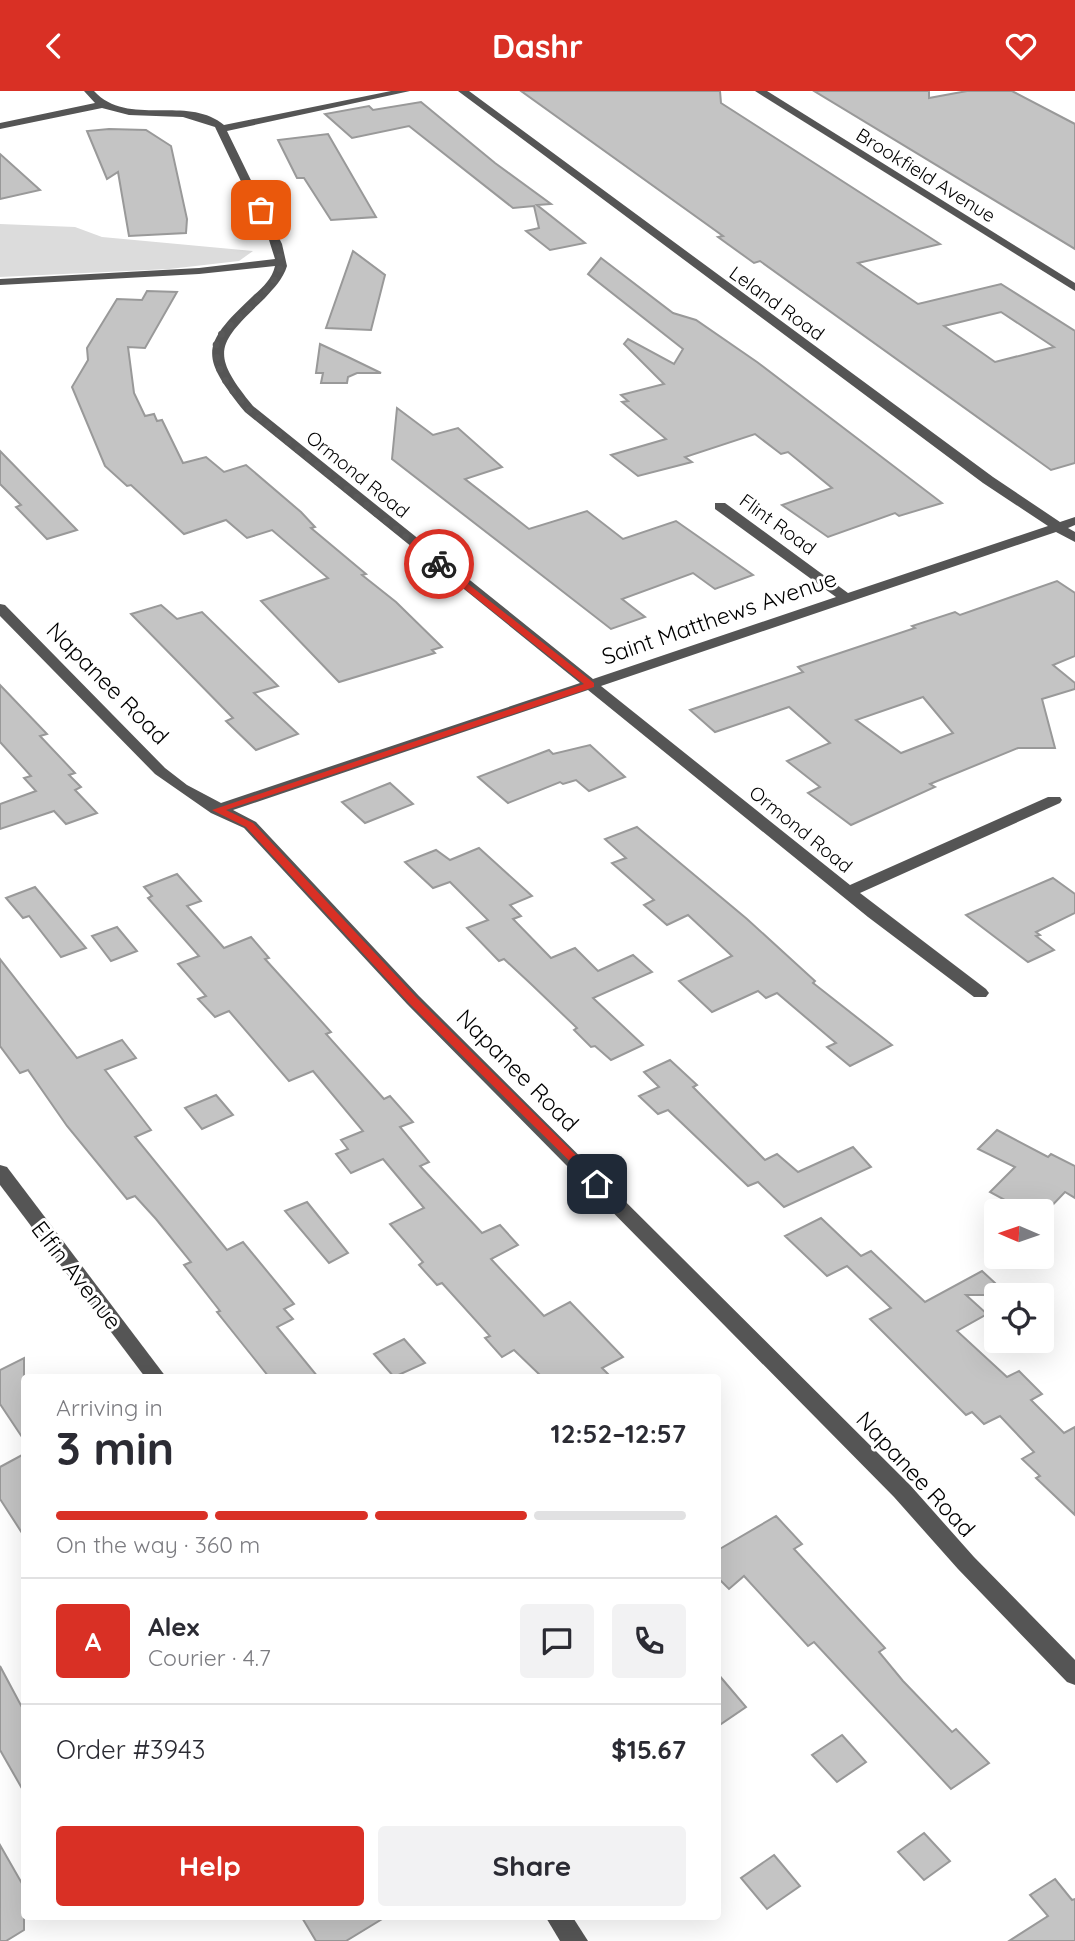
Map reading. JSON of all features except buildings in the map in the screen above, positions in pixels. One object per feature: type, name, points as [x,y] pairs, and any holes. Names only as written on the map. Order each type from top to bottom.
[{"type":"street","points":[[89,91],[102,105]]},
{"type":"street","points":[[221,129],[405,91]]},
{"type":"street","name":"Leland Road","points":[[463,91],[977,471],[1075,538]]},
{"type":"street","name":"Brookfield Avenue","points":[[760,91],[1075,288]]},
{"type":"street","points":[[0,126],[102,105],[130,112],[197,117],[219,125],[248,181],[281,262],[198,271],[0,282]]},
{"type":"street","name":"Ormond Road","points":[[281,262],[273,283],[216,341],[217,364],[228,385],[276,432],[848,892],[980,993]]},
{"type":"street","name":"Flint Road","points":[[720,506],[846,598]]},
{"type":"street","name":"Saint Matthews Avenue","points":[[217,810],[1075,521]]},
{"type":"street","name":"Napanee Road","points":[[0,608],[160,771],[217,810],[250,825],[413,1000],[902,1491],[965,1563],[1075,1675]]},
{"type":"street","points":[[848,892],[1054,800]]},
{"type":"street","name":"Elfin Avenue","points":[[0,1172],[154,1374]]},
{"type":"street","points":[[560,1920],[575,1941]]},
{"type":"shaded area","points":[[0,224],[75,227],[102,237],[253,251],[239,261],[169,269],[0,277]]},
{"type":"way so far","points":[[261,210],[277,249],[280,269],[273,283],[216,341],[217,364],[228,385],[248,409],[439,564]]},
{"type":"route","points":[[439,564],[591,685],[217,810],[250,825],[413,1000],[597,1184]]}]
